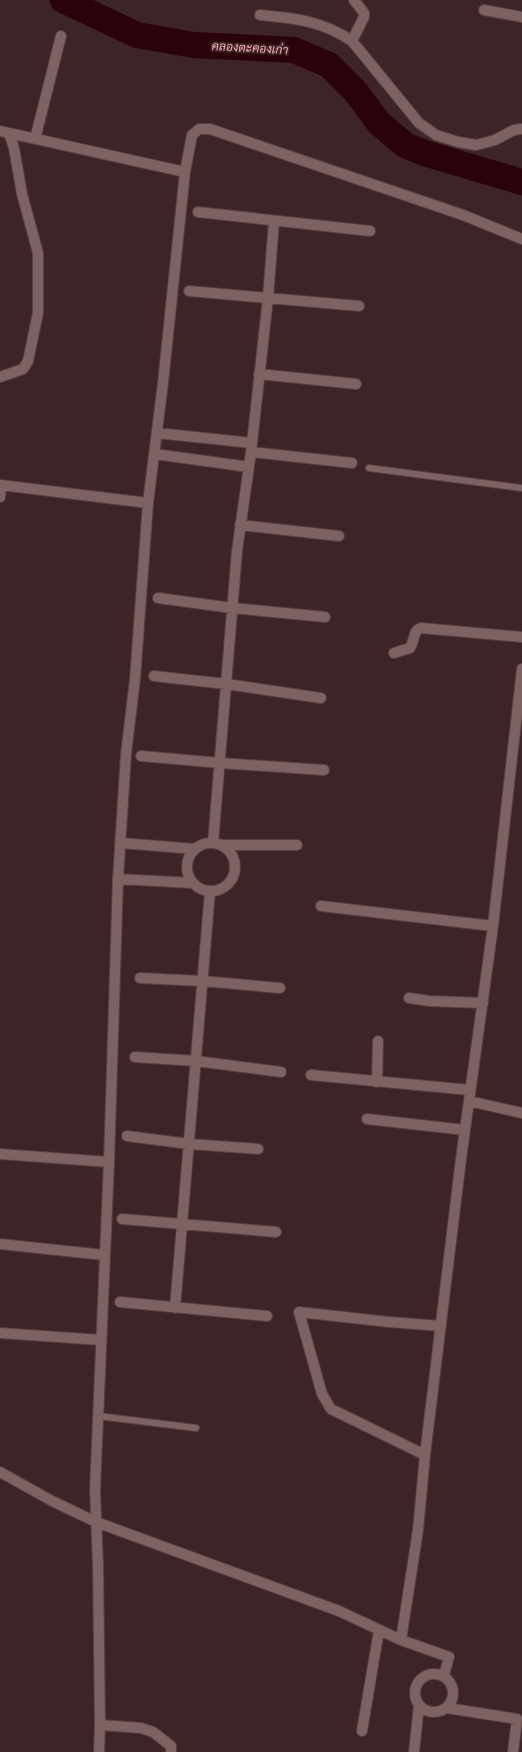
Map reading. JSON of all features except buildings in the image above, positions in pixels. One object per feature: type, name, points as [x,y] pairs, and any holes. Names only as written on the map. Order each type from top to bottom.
[{"type":"street","points":[[352,41],[364,17],[364,13],[354,0]]},
{"type":"street","points":[[484,10],[522,17]]},
{"type":"street","points":[[260,15],[306,20],[340,33],[352,41],[419,123],[436,135],[458,142],[476,145],[495,140],[514,130],[522,128]]},
{"type":"street","points":[[35,139],[61,36]]},
{"type":"street","points":[[99,1752],[98,1565],[95,1490],[109,1162],[118,879],[126,754],[134,679],[148,503],[155,454],[185,172],[192,135],[199,129],[210,128],[463,215],[522,238]]},
{"type":"street","points":[[4,132],[185,172]]},
{"type":"street","points":[[0,377],[22,369],[28,361],[38,313],[38,253],[22,194],[14,148],[4,132]]},
{"type":"street","points":[[198,212],[370,231]]},
{"type":"street","points":[[217,844],[220,763],[232,608],[240,525],[252,447],[268,298],[274,221]]},
{"type":"street","points":[[189,291],[359,306]]},
{"type":"street","points":[[259,374],[356,384]]},
{"type":"street","points":[[157,433],[352,463]]},
{"type":"street","points":[[155,454],[249,467]]},
{"type":"street","points":[[0,497],[0,485],[148,503]]},
{"type":"street","points":[[240,525],[340,536]]},
{"type":"street","points":[[158,598],[325,618]]},
{"type":"street","points":[[394,653],[410,648],[414,642],[415,632],[421,628],[522,637]]},
{"type":"street","points":[[401,1640],[418,1530],[425,1455],[470,1090],[493,926],[522,669]]},
{"type":"street","points":[[154,676],[226,684],[321,698]]},
{"type":"street","points":[[141,756],[324,770]]},
{"type":"street","points":[[121,843],[196,849]]},
{"type":"street","points":[[193,883],[189,875],[187,865],[190,856],[196,849],[204,844],[297,845]]},
{"type":"street","points":[[118,879],[193,883],[210,891],[219,890],[228,885],[233,878],[236,868],[230,851],[217,844]]},
{"type":"street","points":[[175,1308],[210,891]]},
{"type":"street","points":[[322,906],[493,926]]},
{"type":"street","points":[[140,978],[202,981],[280,988]]},
{"type":"street","points":[[409,998],[430,1001],[482,1003]]},
{"type":"street","points":[[377,1082],[378,1042]]},
{"type":"street","points":[[135,1057],[196,1061],[281,1072]]},
{"type":"street","points":[[311,1075],[470,1090]]},
{"type":"street","points":[[469,1101],[522,1113]]},
{"type":"street","points":[[367,1119],[465,1130]]},
{"type":"street","points":[[127,1136],[189,1144],[258,1149]]},
{"type":"street","points":[[0,1154],[109,1162]]},
{"type":"street","points":[[122,1219],[276,1232]]},
{"type":"street","points":[[0,1244],[104,1255]]},
{"type":"street","points":[[120,1302],[267,1316]]},
{"type":"street","points":[[425,1455],[331,1409],[322,1394],[299,1312],[441,1326]]},
{"type":"street","points":[[0,1333],[101,1340]]},
{"type":"street","points":[[0,1472],[52,1501],[96,1522],[339,1611],[401,1640],[449,1657],[444,1675]]},
{"type":"street","points":[[362,1731],[379,1630]]},
{"type":"street","points":[[436,1673],[444,1675],[450,1680],[453,1687],[454,1695],[452,1702],[447,1708],[440,1711],[432,1712],[425,1710],[419,1705],[416,1698],[415,1691],[417,1684],[422,1678],[429,1674],[436,1673]]},
{"type":"street","points":[[414,1752],[419,1705]]},
{"type":"street","points":[[447,1708],[517,1719],[514,1752]]},
{"type":"street","points":[[100,1725],[141,1728],[153,1732],[171,1746],[171,1752]]},
{"type":"lane","points":[[369,468],[522,488]]},
{"type":"lane","points":[[98,1416],[196,1428]]},
{"type":"waterway","name":"คลองตะคองเก่า","points":[[63,0],[137,35],[194,45],[294,50],[329,65],[356,92],[379,123],[405,145],[424,153],[522,182]]}]
